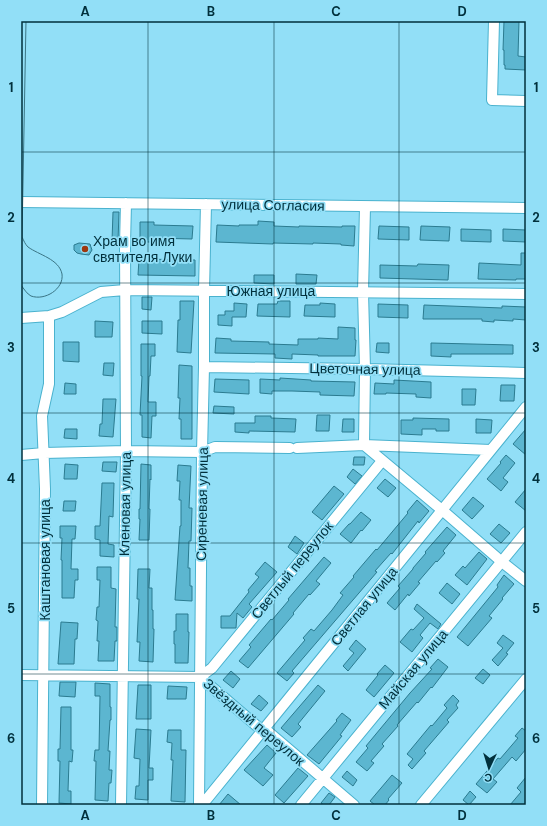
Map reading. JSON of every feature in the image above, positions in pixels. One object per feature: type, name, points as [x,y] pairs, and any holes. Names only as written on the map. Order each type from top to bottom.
[{"type":"street","points":[[494,21],[492,100],[526,101]]},
{"type":"street","name":"улица Согласия","points":[[21,202],[526,208]]},
{"type":"street","name":"Кленовая улица","points":[[121,805],[126,451],[126,203]]},
{"type":"street","name":"Сиреневая улица","points":[[200,805],[202,452],[206,204]]},
{"type":"street","points":[[364,446],[365,369],[363,292],[365,207]]},
{"type":"street","name":"Южная улица","points":[[21,318],[49,316],[62,312],[101,292],[125,290],[526,294]]},
{"type":"street","name":"Каштановая улица","points":[[42,805],[45,489],[42,416],[49,384],[49,316]]},
{"type":"street","name":"Цветочная улица","points":[[204,367],[526,373]]},
{"type":"street","name":"Светлая улица","points":[[200,805],[264,729],[526,407]]},
{"type":"street","points":[[364,446],[526,581]]},
{"type":"street","points":[[21,455],[126,451],[202,452],[215,447],[294,448],[364,446],[491,450]]},
{"type":"street","name":"Светлый переулок","points":[[200,678],[212,668],[382,460]]},
{"type":"street","name":"Майская улица","points":[[301,805],[526,532]]},
{"type":"street","name":"Звёздный переулок","points":[[21,675],[200,678],[258,726],[264,729],[354,805]]},
{"type":"street","points":[[421,805],[526,678]]},
{"type":"building","points":[[504,21],[519,21],[518,56],[526,57],[526,70],[505,69],[503,50]]},
{"type":"building","points":[[113,212],[119,212],[118,241],[112,241]]},
{"type":"building","points":[[258,221],[274,222],[274,226],[355,226],[354,246],[313,243],[273,244],[216,242],[217,225],[258,225]]},
{"type":"building","points":[[140,222],[154,222],[154,225],[193,226],[192,239],[153,238],[153,242],[140,242]]},
{"type":"building","points":[[379,226],[409,227],[409,240],[378,239]]},
{"type":"building","points":[[421,226],[450,227],[449,241],[420,240]]},
{"type":"building","points":[[461,229],[491,230],[491,242],[461,241]]},
{"type":"building","points":[[503,229],[526,230],[526,242],[503,241]]},
{"type":"building","name":"Храм во имя святителя Луки","points":[[79,243],[90,244],[92,250],[89,255],[77,253],[74,250],[74,245]]},
{"type":"building","points":[[521,253],[526,253],[526,279],[478,279],[479,263],[521,265]]},
{"type":"building","points":[[139,259],[195,260],[195,276],[138,275]]},
{"type":"building","points":[[418,264],[449,265],[448,280],[380,278],[380,265],[417,266]]},
{"type":"building","points":[[296,274],[317,275],[316,284],[296,284]]},
{"type":"building","points":[[254,275],[274,275],[274,284],[254,283]]},
{"type":"building","points":[[142,297],[152,297],[151,310],[142,309]]},
{"type":"building","points":[[180,301],[194,301],[191,353],[177,352]]},
{"type":"building","points":[[278,301],[290,301],[290,317],[257,316],[258,304],[277,304]]},
{"type":"building","points":[[234,303],[247,304],[246,317],[232,317],[232,326],[218,325],[218,315],[225,315],[225,311],[234,311]]},
{"type":"building","points":[[320,303],[335,304],[335,317],[304,316],[305,305],[320,305]]},
{"type":"building","points":[[378,304],[408,305],[408,318],[378,317]]},
{"type":"building","points":[[424,305],[502,308],[502,306],[526,307],[526,320],[494,320],[494,322],[482,321],[482,319],[423,319]]},
{"type":"building","points":[[95,321],[113,322],[112,337],[95,337]]},
{"type":"building","points":[[142,321],[162,321],[162,334],[142,333]]},
{"type":"building","points":[[338,327],[355,328],[355,356],[292,354],[292,359],[275,358],[275,354],[215,353],[216,338],[231,339],[231,341],[269,342],[269,344],[298,345],[298,339],[338,339]]},
{"type":"building","points":[[63,342],[79,342],[79,362],[63,361]]},
{"type":"building","points":[[377,343],[389,343],[389,353],[376,352]]},
{"type":"building","points":[[431,343],[513,345],[513,354],[451,354],[451,357],[431,356]]},
{"type":"building","points":[[141,344],[155,344],[155,356],[151,356],[149,376],[148,402],[156,402],[156,416],[152,416],[151,438],[142,437],[142,415],[140,415],[142,376]]},
{"type":"building","points":[[104,363],[114,363],[113,376],[103,375]]},
{"type":"building","points":[[179,365],[192,366],[192,439],[181,439],[181,419],[179,419],[180,398],[178,398]]},
{"type":"building","points":[[280,378],[311,381],[355,382],[354,396],[320,395],[320,392],[292,391],[272,391],[272,394],[260,393],[260,379],[280,380]]},
{"type":"building","points":[[215,379],[249,380],[249,394],[214,392]]},
{"type":"building","points":[[394,380],[431,382],[431,398],[416,397],[416,394],[374,394],[375,383],[394,384]]},
{"type":"building","points":[[65,383],[76,384],[76,394],[64,394]]},
{"type":"building","points":[[501,385],[515,385],[514,401],[500,401]]},
{"type":"building","points":[[462,389],[476,389],[475,405],[462,405]]},
{"type":"building","points":[[103,399],[116,399],[113,437],[99,436],[100,424],[102,424]]},
{"type":"building","points":[[214,406],[234,407],[234,414],[213,413]]},
{"type":"building","points":[[317,415],[330,415],[329,431],[316,431]]},
{"type":"building","points":[[255,416],[296,419],[295,432],[235,432],[235,423],[255,423]]},
{"type":"building","points":[[413,418],[449,419],[449,431],[422,429],[422,435],[401,434],[401,420],[413,420]]},
{"type":"building","points":[[343,419],[354,419],[354,432],[342,432]]},
{"type":"building","points":[[476,419],[492,420],[491,433],[476,433]]},
{"type":"building","points":[[65,429],[77,429],[77,439],[64,438]]},
{"type":"building","points":[[526,429],[526,455],[513,444]]},
{"type":"building","points":[[506,455],[515,463],[503,478],[508,482],[501,491],[487,479]]},
{"type":"building","points":[[354,457],[365,457],[364,465],[353,465]]},
{"type":"building","points":[[103,462],[117,462],[116,472],[102,471]]},
{"type":"building","points":[[65,464],[78,465],[77,479],[64,479]]},
{"type":"building","points":[[141,464],[151,465],[149,540],[139,540]]},
{"type":"building","points":[[178,465],[191,466],[189,508],[192,508],[188,568],[190,568],[192,601],[175,600],[181,526],[181,500],[179,500],[180,481],[177,481]]},
{"type":"building","points":[[353,469],[362,476],[355,484],[347,477]]},
{"type":"building","points":[[385,479],[396,488],[388,497],[377,488]]},
{"type":"building","points":[[102,483],[114,483],[113,517],[109,516],[108,544],[114,545],[114,557],[100,556],[100,540],[95,539],[95,526],[100,526]]},
{"type":"building","points":[[334,486],[344,494],[322,520],[312,512]]},
{"type":"building","points":[[526,489],[526,511],[515,502]]},
{"type":"building","points":[[473,497],[484,506],[472,519],[462,510]]},
{"type":"building","points":[[417,500],[429,511],[419,523],[418,521],[392,554],[391,553],[375,571],[377,572],[292,671],[294,673],[287,681],[277,673],[305,640],[303,638],[311,629],[314,631],[332,610],[343,595],[340,593],[354,577],[353,576],[376,549],[377,550]]},
{"type":"building","points":[[64,501],[76,501],[75,511],[63,511]]},
{"type":"building","points":[[361,512],[371,520],[351,543],[340,534]]},
{"type":"building","points":[[499,524],[510,533],[501,543],[490,534]]},
{"type":"building","points":[[60,526],[76,526],[75,539],[72,539],[71,569],[78,569],[78,580],[75,580],[74,598],[62,598],[62,538],[60,538]]},
{"type":"building","points":[[447,527],[456,535],[443,551],[445,553],[437,562],[436,561],[418,582],[420,583],[409,596],[408,594],[395,610],[387,603],[400,588],[398,586]]},
{"type":"building","points":[[295,536],[304,543],[297,554],[288,547]]},
{"type":"building","points":[[479,552],[487,559],[467,585],[455,575],[463,566],[465,568]]},
{"type":"building","points":[[324,557],[331,563],[316,581],[320,584],[310,595],[309,594],[248,668],[239,661],[251,647],[249,645],[271,619],[272,620]]},
{"type":"building","points":[[265,562],[277,572],[249,604],[252,607],[243,618],[237,613],[236,628],[221,628],[221,616],[230,616],[259,577],[255,574]]},
{"type":"building","points":[[97,567],[111,567],[111,588],[116,589],[115,627],[117,627],[117,641],[115,641],[114,661],[98,661],[99,641],[97,641],[98,621],[96,620],[97,607],[99,607],[100,580],[97,580]]},
{"type":"building","points":[[138,569],[150,569],[149,588],[152,588],[154,629],[153,662],[139,661],[140,642],[137,642],[139,599],[137,599]]},
{"type":"building","points":[[504,575],[514,584],[489,616],[492,618],[468,646],[457,637],[498,587],[497,585]]},
{"type":"building","points":[[447,583],[460,594],[452,604],[439,593]]},
{"type":"building","points":[[417,604],[441,624],[438,629],[430,623],[420,635],[423,638],[412,652],[400,642],[411,629],[413,630],[424,618],[414,609]]},
{"type":"building","points":[[176,614],[188,614],[188,663],[175,663],[174,631],[176,631]]},
{"type":"building","points":[[61,622],[78,623],[77,639],[75,639],[74,664],[58,664]]},
{"type":"building","points":[[503,635],[514,643],[506,653],[508,654],[498,666],[492,660],[503,648],[497,643]]},
{"type":"building","points":[[356,640],[366,649],[348,671],[343,666],[354,653],[349,649]]},
{"type":"building","points":[[438,659],[448,667],[432,688],[431,687],[418,703],[417,702],[382,744],[384,746],[371,761],[374,763],[367,771],[356,762],[368,748],[366,746],[432,669],[430,668]]},
{"type":"building","points":[[385,665],[394,673],[374,697],[366,690]]},
{"type":"building","points":[[483,669],[490,675],[483,684],[475,678]]},
{"type":"building","points":[[231,671],[240,679],[233,688],[223,680]]},
{"type":"building","points":[[60,682],[76,682],[75,697],[59,696]]},
{"type":"building","points":[[95,683],[110,684],[111,720],[108,751],[110,751],[109,770],[112,770],[111,783],[109,783],[108,801],[95,800],[96,761],[94,761],[95,750],[99,750],[100,696],[95,696]]},
{"type":"building","points":[[138,685],[151,685],[151,719],[136,719]]},
{"type":"building","points":[[318,685],[325,691],[298,724],[301,727],[292,737],[281,728]]},
{"type":"building","points":[[168,686],[187,687],[186,699],[167,699]]},
{"type":"building","points":[[259,695],[268,703],[261,711],[251,704]]},
{"type":"building","points":[[453,695],[459,701],[456,705],[458,708],[447,720],[449,722],[424,751],[426,753],[412,769],[408,765],[413,759],[407,754],[447,708],[444,705]]},
{"type":"building","points":[[61,707],[71,707],[71,750],[73,750],[72,762],[69,761],[68,791],[71,791],[71,804],[59,803],[60,761],[58,761],[58,749],[60,749]]},
{"type":"building","points":[[342,713],[351,720],[340,735],[342,736],[319,764],[307,755],[337,721],[336,720]]},
{"type":"building","points":[[522,728],[526,731],[526,749],[516,761],[512,757],[493,779],[497,782],[487,793],[476,784],[498,758],[500,759],[518,738],[515,736]]},
{"type":"building","points":[[136,729],[151,730],[149,768],[153,768],[153,780],[148,780],[148,800],[135,799],[136,786],[139,786],[140,759],[134,758]]},
{"type":"building","points":[[168,730],[181,730],[181,750],[186,750],[185,802],[171,801],[173,760],[171,760],[172,743],[167,742]]},
{"type":"building","points":[[267,745],[276,753],[264,768],[273,775],[263,786],[244,770]]},
{"type":"building","points":[[298,768],[308,776],[284,803],[275,795]]},
{"type":"building","points":[[347,771],[357,780],[353,786],[342,777]]},
{"type":"building","points":[[392,775],[402,783],[388,799],[389,800],[385,805],[375,805],[370,801]]},
{"type":"building","points":[[526,777],[526,802],[524,805],[510,805],[521,792],[517,788]]},
{"type":"building","points":[[470,791],[476,797],[469,805],[463,800]]},
{"type":"building","points":[[329,793],[335,797],[329,805],[324,805],[321,803]]},
{"type":"building","points":[[228,794],[241,805],[219,805]]},
{"type":"tram line","points":[[21,285],[31,296],[42,297],[57,289],[62,279],[62,274],[57,265],[53,261],[28,247],[22,237],[26,21]]},
{"type":"place","name":"Храм во имя святителя Луки","points":[[85,249]]}]
